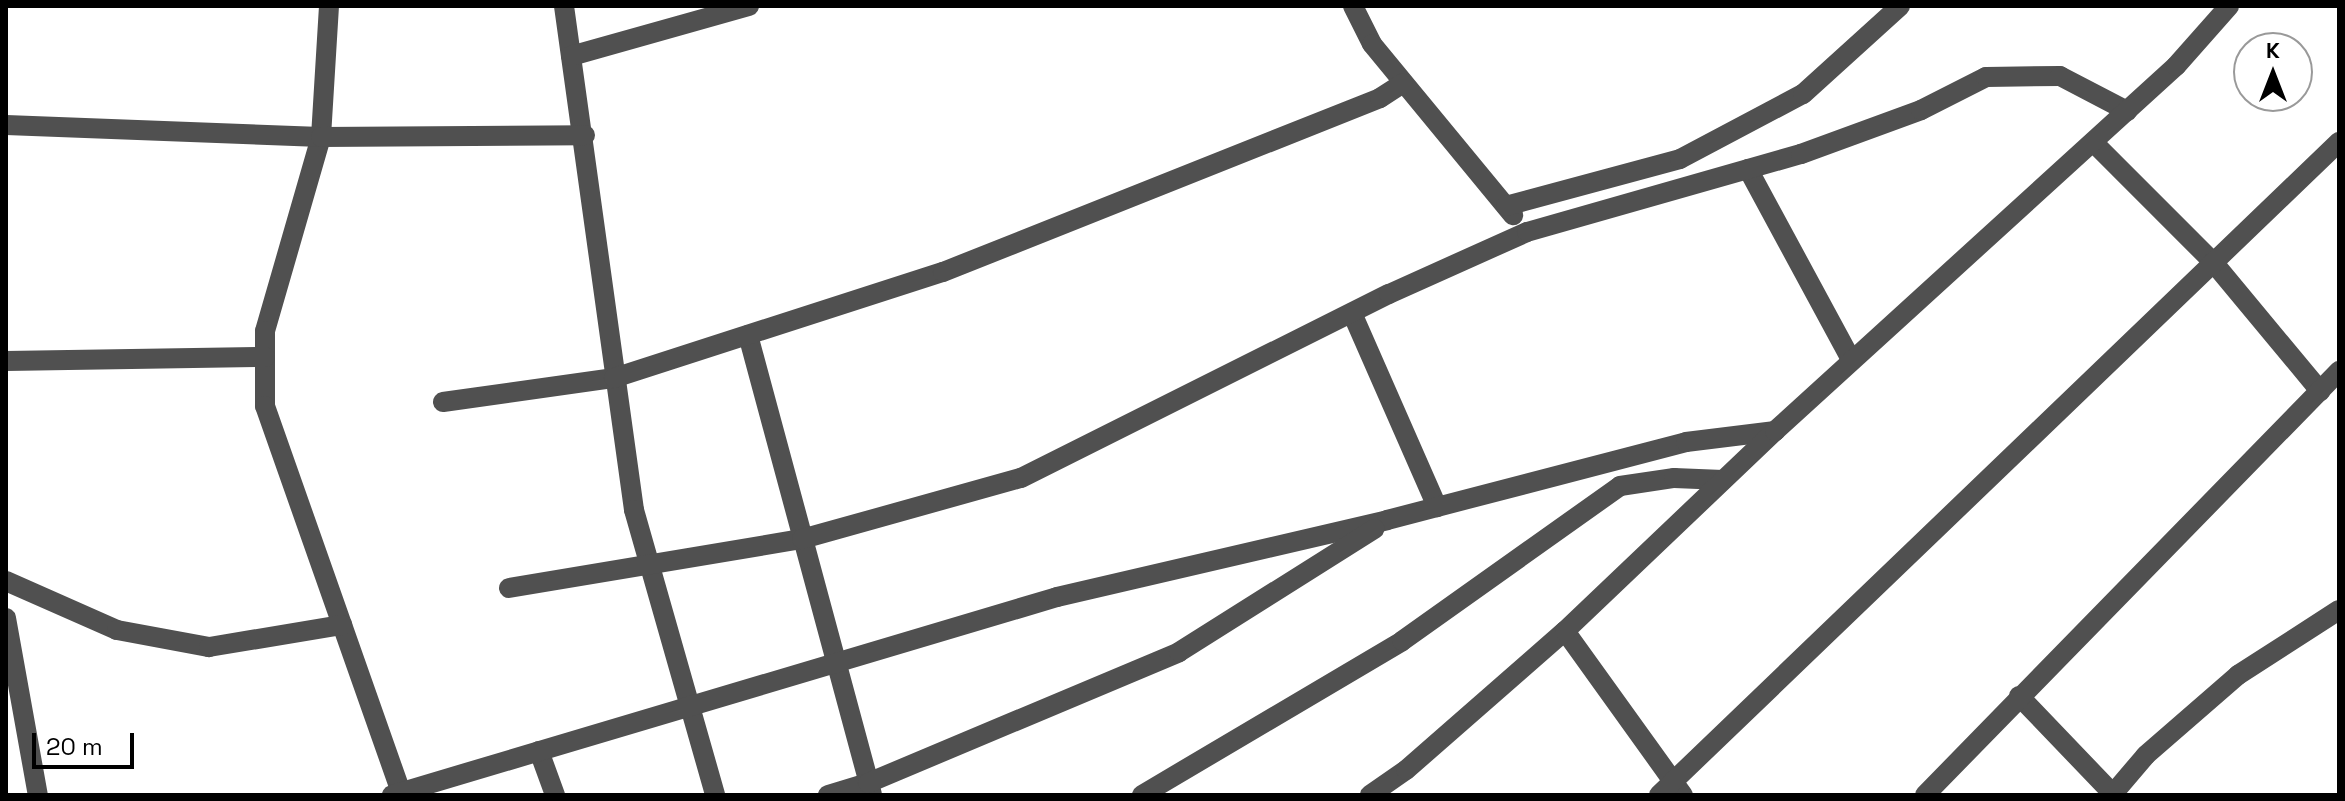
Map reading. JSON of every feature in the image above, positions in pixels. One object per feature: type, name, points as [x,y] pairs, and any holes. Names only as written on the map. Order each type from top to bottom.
[{"type":"street","points":[[329,6],[321,137],[265,331],[265,406],[398,794],[1057,597],[1387,520],[1686,442],[1775,431]]},
{"type":"street","points":[[564,6],[585,135],[614,378],[634,510],[715,795]]},
{"type":"street","points":[[571,56],[749,6]]},
{"type":"street","points":[[1353,6],[1372,44],[1527,232]]},
{"type":"street","points":[[1506,206],[1680,159],[1803,94],[1900,6]]},
{"type":"street","points":[[1370,795],[1406,770],[1565,631],[1775,431],[2176,66],[2229,6]]},
{"type":"street","points":[[509,588],[802,539],[1021,478],[1352,313],[1527,232],[1748,169],[1921,110],[1986,77],[2060,76],[2127,111]]},
{"type":"street","points":[[443,402],[614,378],[943,272],[1380,98],[1403,83]]},
{"type":"street","points":[[6,125],[321,137],[585,135]]},
{"type":"street","points":[[2093,142],[2213,262],[2320,391]]},
{"type":"street","points":[[1565,631],[1672,791],[2339,142]]},
{"type":"street","points":[[1748,169],[1852,361]]},
{"type":"street","points":[[1352,313],[1437,507]]},
{"type":"street","points":[[748,335],[834,662],[871,789]]},
{"type":"street","points":[[6,361],[265,357]]},
{"type":"street","points":[[1925,795],[2339,371]]},
{"type":"street","points":[[1142,795],[1402,641],[1620,486],[1674,478],[1723,480]]},
{"type":"street","points":[[828,795],[871,789],[1179,652],[1387,520]]},
{"type":"street","points":[[6,581],[117,630],[209,647],[342,625]]},
{"type":"street","points":[[2019,696],[2113,794],[2146,755],[2238,675],[2339,610]]},
{"type":"street","points":[[6,618],[38,795]]},
{"type":"street","points":[[539,751],[555,795]]}]
